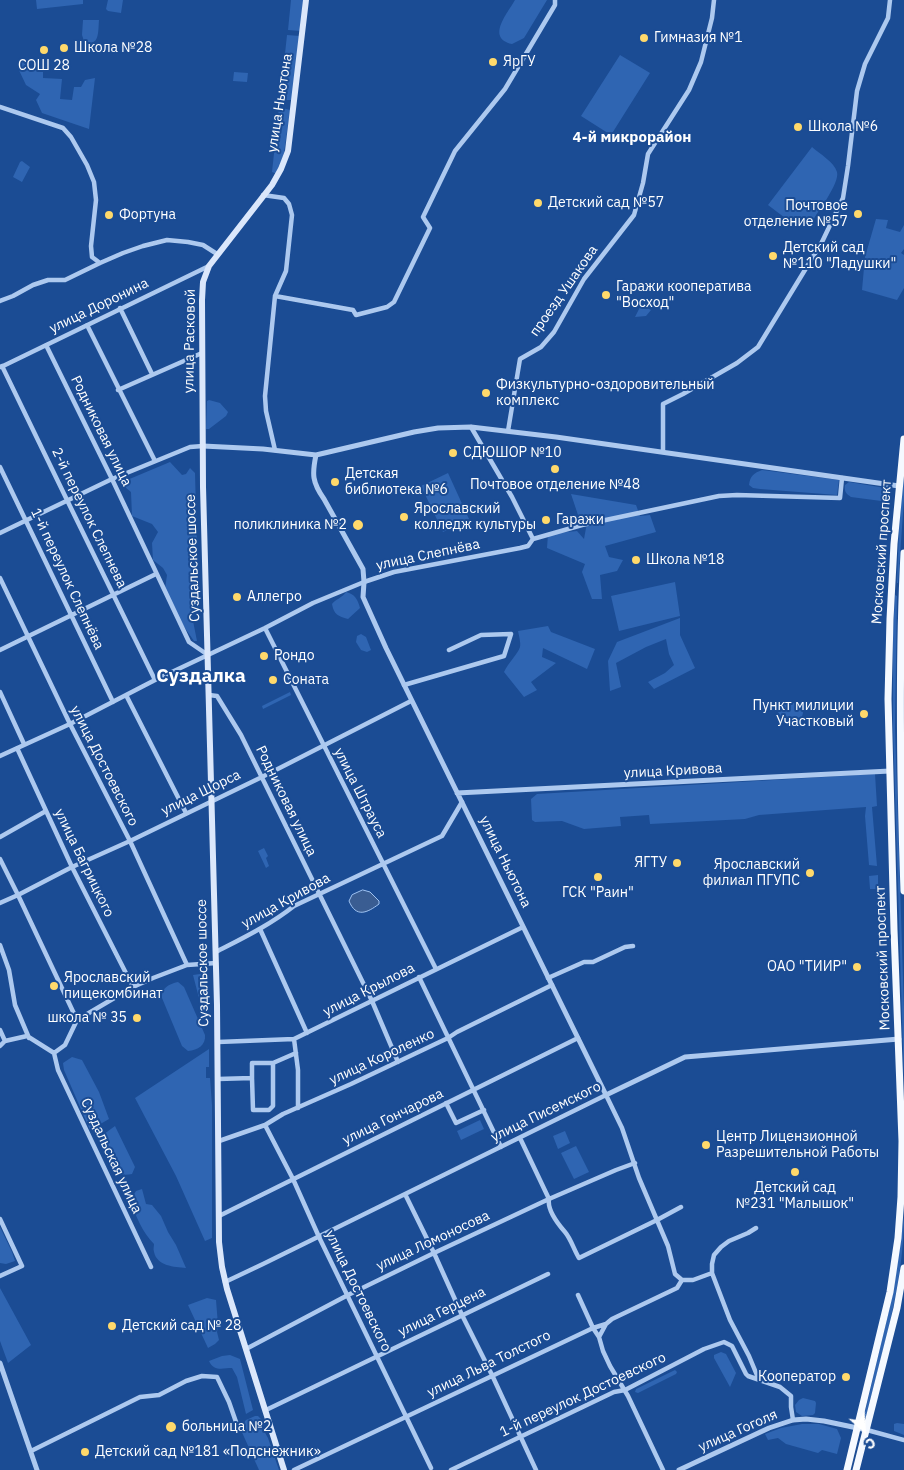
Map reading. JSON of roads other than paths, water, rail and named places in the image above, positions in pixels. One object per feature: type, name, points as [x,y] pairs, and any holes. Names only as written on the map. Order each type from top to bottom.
[{"type":"main road","name":"улица Ньютона","points":[[263,195],[282,169],[288,151],[306,0]]},
{"type":"main road","name":"улица Расковой","points":[[203,446],[203,282],[209,266],[217,254],[263,195]]},
{"type":"main road","name":"Московский проспект","points":[[846,1470],[890,1292],[899,1225],[903,1175],[888,698],[891,589],[904,439]]},
{"type":"main road","name":"Суздальское шоссе","points":[[203,446],[218,1042],[220,1242],[225,1282],[284,1470]]},
{"type":"main road","name":"Московский проспект","points":[[904,553],[899,699],[904,891]]},
{"type":"main road","points":[[891,589],[902,590]]},
{"type":"main road","points":[[856,1470],[897,1308],[904,1268]]},
{"type":"street","points":[[275,296],[353,310],[356,315],[387,308],[394,302],[430,228],[423,217],[455,151],[505,89],[555,5],[555,0]]},
{"type":"street","name":"проезд Ушакова","points":[[508,431],[520,359],[541,347],[554,332],[584,279],[634,215],[643,183],[648,154],[689,90],[701,62],[712,18],[714,0]]},
{"type":"street","points":[[663,452],[663,404],[737,363],[758,347],[822,242],[843,198],[857,91],[865,64],[888,18],[890,0]]},
{"type":"street","points":[[0,107],[64,128],[71,137],[87,165],[94,182],[96,200],[92,257],[100,262]]},
{"type":"street","points":[[263,195],[284,198],[289,204],[292,216],[286,271],[275,296],[266,396],[266,411],[276,450]]},
{"type":"street","points":[[0,301],[33,285],[48,280],[65,280],[100,262],[143,246],[168,240],[203,245],[217,254]]},
{"type":"street","name":"улица Доронина","points":[[1,366],[209,266]]},
{"type":"street","points":[[120,308],[152,374]]},
{"type":"street","points":[[87,325],[155,461]]},
{"type":"street","name":"Родниковая улица","points":[[46,345],[189,642],[209,655]]},
{"type":"street","points":[[118,390],[202,353]]},
{"type":"street","name":"2-й переулок Слепнева","points":[[1,366],[155,680]]},
{"type":"street","points":[[471,427],[512,497],[533,538]]},
{"type":"street","points":[[0,533],[112,479],[190,447],[276,450],[316,455],[438,428],[471,427],[508,431],[899,486]]},
{"type":"street","name":"улица Ньютона","points":[[316,455],[313,477],[317,489],[363,569],[363,597],[411,701],[622,1128],[639,1178],[668,1246],[675,1274],[682,1280]]},
{"type":"street","name":"1-й переулок Слепнёва","points":[[0,467],[113,702]]},
{"type":"street","name":"улица Слепнёва","points":[[0,756],[70,724],[313,603],[394,572],[528,546],[533,538],[582,525],[718,496],[840,498],[842,478]]},
{"type":"street","points":[[0,650],[156,574]]},
{"type":"street","name":"улица Достоевского","points":[[0,578],[70,724],[130,841],[187,966]]},
{"type":"street","name":"улица Штрауса","points":[[265,628],[436,969]]},
{"type":"street","points":[[404,685],[504,656],[511,634],[481,635],[449,650]]},
{"type":"street","points":[[0,692],[24,744]]},
{"type":"street","points":[[126,695],[186,813]]},
{"type":"street","name":"Родниковая улица","points":[[209,695],[217,696],[241,735],[320,893],[372,1002],[398,1062]]},
{"type":"street","name":"улица Щорса","points":[[0,903],[262,777],[411,701]]},
{"type":"street","name":"улица Багрицкого","points":[[17,748],[72,867],[133,987]]},
{"type":"street","name":"улица Кривова","points":[[457,793],[890,771]]},
{"type":"street","name":"улица Кривова","points":[[216,952],[277,919],[294,906],[442,836],[462,802]]},
{"type":"street","points":[[0,836],[46,811]]},
{"type":"street","points":[[0,859],[77,1020]]},
{"type":"street","name":"улица Крылова","points":[[218,1042],[294,1038],[372,1002],[523,927]]},
{"type":"street","points":[[260,929],[307,1033]]},
{"type":"street","points":[[0,945],[9,970],[15,1005],[29,1038]]},
{"type":"street","points":[[548,978],[584,962],[593,962],[625,947],[632,946]]},
{"type":"street","points":[[0,1046],[5,1040],[27,1036],[54,1054],[65,1045],[77,1020],[133,987],[187,966],[216,963]]},
{"type":"street","points":[[419,977],[502,1147]]},
{"type":"street","name":"улица Короленко","points":[[219,1141],[265,1125],[448,1038],[552,985]]},
{"type":"street","points":[[0,1030],[5,1040]]},
{"type":"street","points":[[294,1038],[298,1070],[298,1108]]},
{"type":"street","name":"улица Гончарова","points":[[219,1216],[578,1038]]},
{"type":"street","name":"улица Писемского","points":[[225,1282],[685,1057],[899,1039]]},
{"type":"street","points":[[273,1063],[273,1106],[269,1110],[253,1110],[252,1064],[273,1063],[296,1053]]},
{"type":"street","name":"Суздальская улица","points":[[54,1054],[58,1070],[151,1267]]},
{"type":"street","points":[[218,1079],[252,1078]]},
{"type":"street","points":[[446,1103],[456,1123],[484,1110]]},
{"type":"street","points":[[269,1110],[271,1121]]},
{"type":"street","name":"улица Достоевского","points":[[265,1125],[294,1179],[431,1469]]},
{"type":"street","points":[[520,1138],[550,1199],[549,1207],[565,1232],[578,1258],[681,1207]]},
{"type":"street","name":"улица Ломоносова","points":[[246,1349],[348,1295],[434,1253],[550,1199],[635,1163]]},
{"type":"street","points":[[404,1194],[434,1253],[536,1470]]},
{"type":"street","points":[[0,1219],[22,1266],[0,1276]]},
{"type":"street","points":[[756,1228],[721,1247],[714,1255],[712,1273],[730,1320],[759,1380],[780,1387],[790,1396],[794,1420]]},
{"type":"street","points":[[682,1280],[693,1280],[712,1273]]},
{"type":"street","name":"улица Герцена","points":[[266,1410],[548,1274]]},
{"type":"street","name":"улица Льва Толстого","points":[[294,1470],[492,1375],[593,1328],[606,1324],[612,1319],[677,1288],[682,1280]]},
{"type":"street","points":[[578,1295],[599,1337],[610,1366],[625,1390],[663,1470]]},
{"type":"street","points":[[599,1337],[606,1324]]},
{"type":"street","name":"1-й переулок Достоевского","points":[[452,1470],[614,1392],[625,1390],[704,1349],[724,1342],[732,1346],[746,1374],[759,1380]]},
{"type":"street","points":[[0,1363],[37,1470]]},
{"type":"street","points":[[31,1451],[140,1397],[159,1395],[186,1381],[202,1376],[217,1377],[236,1422]]},
{"type":"street","name":"улица Гоголя","points":[[679,1470],[769,1428],[794,1420],[817,1420],[867,1430]]},
{"type":"street","points":[[867,1430],[904,1440]]},
{"type":"place","name":"Гимназия №1","points":[[644,38]]},
{"type":"place","name":"Школа №28","points":[[64,48]]},
{"type":"place","name":"СОШ 28","points":[[44,50]]},
{"type":"place","name":"ЯрГУ","points":[[493,62]]},
{"type":"place","name":"Школа №6","points":[[798,127]]},
{"type":"place","name":"Детский сад №57","points":[[538,203]]},
{"type":"place","name":"Почтовое отделение №57","points":[[858,214]]},
{"type":"place","name":"Фортуна","points":[[109,215]]},
{"type":"place","name":"Детский сад №110 \"Ладушки\"","points":[[773,256]]},
{"type":"place","name":"Гаражи кооператива \"Восход\"","points":[[606,295]]},
{"type":"place","name":"Физкультурно-оздоровительный комплекс","points":[[486,393]]},
{"type":"place","name":"СДЮШОР №10","points":[[453,453]]},
{"type":"place","name":"Почтовое отделение №48","points":[[555,469]]},
{"type":"place","name":"Детская библиотека №6","points":[[335,482]]},
{"type":"place","name":"Ярославский колледж культуры","points":[[404,517]]},
{"type":"place","name":"Гаражи","points":[[546,520]]},
{"type":"place","name":"поликлиника №2","points":[[358,525]]},
{"type":"place","name":"Школа №18","points":[[636,560]]},
{"type":"place","name":"Аллегро","points":[[237,597]]},
{"type":"place","name":"Рондо","points":[[264,656]]},
{"type":"place","name":"Соната","points":[[273,680]]},
{"type":"place","name":"Пункт милиции Участковый","points":[[864,714]]},
{"type":"place","name":"ЯГТУ","points":[[677,863]]},
{"type":"place","name":"Ярославский филиал ПГУПС","points":[[810,873]]},
{"type":"place","name":"ГСК \"Раин\"","points":[[598,877]]},
{"type":"place","name":"ОАО \"ТИИР\"","points":[[857,967]]},
{"type":"place","name":"Ярославский пищекомбинат","points":[[54,986]]},
{"type":"place","name":"школа № 35","points":[[137,1018]]},
{"type":"place","name":"Центр Лицензионной Разрешительной Работы","points":[[706,1145]]},
{"type":"place","name":"Детский сад №231 \"Малышок\"","points":[[795,1172]]},
{"type":"place","name":"Детский сад № 28","points":[[112,1326]]},
{"type":"place","name":"Кооператор","points":[[846,1377]]},
{"type":"place","name":"больница №2","points":[[171,1427]]},
{"type":"place","name":"Детский сад №181 «Подснежник»","points":[[85,1452]]},
{"type":"district","name":"4-й микрорайон","points":[[632,138]]},
{"type":"district","name":"Суздалка","points":[[201,677]]}]
